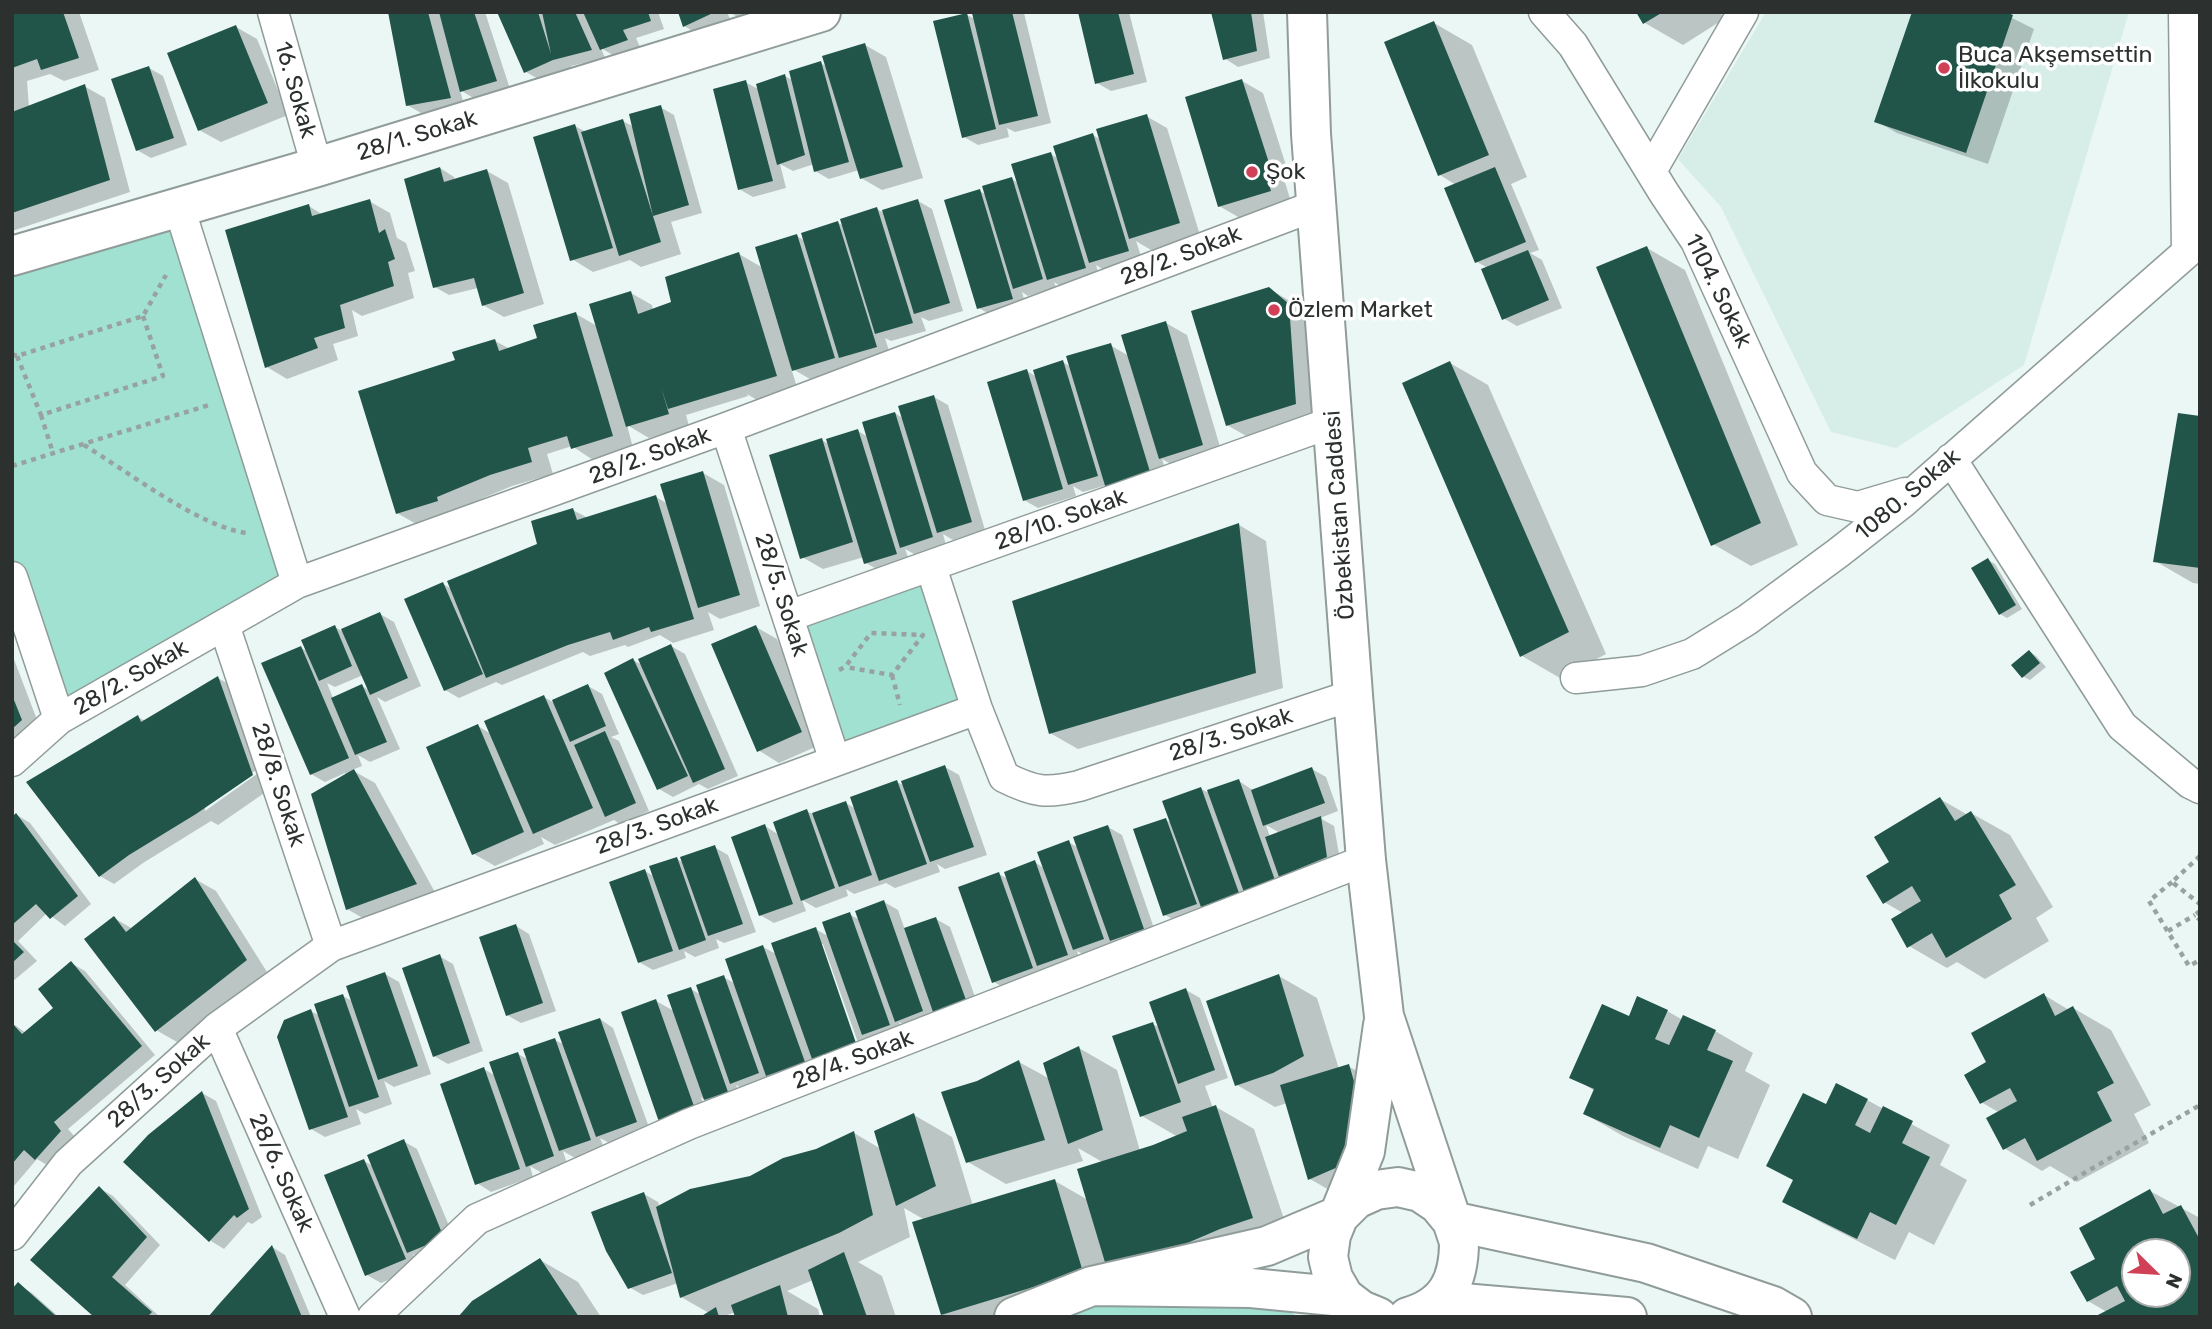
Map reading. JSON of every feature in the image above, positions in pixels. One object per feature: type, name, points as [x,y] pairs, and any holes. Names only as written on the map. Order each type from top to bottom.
[{"type":"street","name":"16. Sokak","points":[[273,12],[317,167]]},
{"type":"street","name":"28/1. Sokak","points":[[12,256],[317,167],[821,12]]},
{"type":"street","name":"Özbekistan Caddesi","points":[[1307,12],[1311,134],[1332,422],[1366,860],[1384,1016]]},
{"type":"street","name":"1104. Sokak","points":[[1544,12],[1573,45],[1696,241],[1802,473],[1827,500],[1858,507],[1917,490]]},
{"type":"street","points":[[1651,171],[1743,12]]},
{"type":"street","points":[[2184,12],[2193,247]]},
{"type":"street","name":"28/2. Sokak","points":[[12,761],[59,719],[297,583],[726,428],[1317,205]]},
{"type":"street","points":[[179,208],[297,583]]},
{"type":"street","name":"1080. Sokak","points":[[1576,678],[1642,670],[1692,654],[1747,620],[1917,490],[2193,247]]},
{"type":"street","name":"28/10. Sokak","points":[[789,616],[1332,422]]},
{"type":"street","name":"28/5. Sokak","points":[[726,428],[835,761]]},
{"type":"street","points":[[1951,459],[2122,726],[2190,783],[2200,788]]},
{"type":"street","points":[[931,567],[976,709]]},
{"type":"street","points":[[12,577],[59,719]]},
{"type":"street","name":"28/8. Sokak","points":[[224,625],[331,946]]},
{"type":"street","name":"28/3. Sokak","points":[[12,1235],[68,1163],[217,1028],[331,946],[976,709],[1004,777],[1025,788],[1053,792],[1092,782],[1353,695]]},
{"type":"street","name":"28/4. Sokak","points":[[373,1317],[477,1219],[543,1188],[689,1124],[1366,860]]},
{"type":"street","points":[[1346,1307],[1333,1278],[1328,1256],[1331,1235],[1365,1151],[1384,1016]]},
{"type":"street","points":[[1384,1016],[1459,1241],[1459,1263],[1452,1284],[1428,1311]]},
{"type":"street","name":"28/6. Sokak","points":[[217,1028],[345,1317]]},
{"type":"street","points":[[1014,1317],[1092,1286],[1267,1247],[1340,1215],[1356,1199],[1366,1194],[1398,1187],[1420,1192],[1438,1204],[1452,1221],[1646,1263],[1773,1307],[1792,1317]]},
{"type":"street","points":[[1092,1286],[1167,1289],[1251,1287],[1361,1310],[1378,1317]]},
{"type":"street","points":[[1428,1311],[1627,1317]]},
{"type":"path","points":[[53,453],[41,415],[15,355],[143,316],[168,272]]},
{"type":"path","points":[[41,415],[163,376],[143,316]]},
{"type":"path","points":[[12,466],[211,404]]},
{"type":"path","points":[[83,444],[191,512],[232,531],[248,533],[279,527]]},
{"type":"path","points":[[810,683],[845,667],[871,633],[923,635],[892,675],[845,667]]},
{"type":"path","points":[[2200,856],[2149,901],[2189,966],[2200,960]]},
{"type":"path","points":[[2172,882],[2200,904]]},
{"type":"path","points":[[2168,931],[2197,913],[2200,920]]},
{"type":"path","points":[[2030,1205],[2200,1105]]},
{"type":"shaded area","points":[[1766,12],[2129,12],[2024,365],[1896,448],[1831,432],[1721,207],[1678,159]]},
{"type":"green space","points":[[179,207],[297,583],[59,719],[12,577],[12,256]]},
{"type":"green space","points":[[931,567],[977,709],[835,761],[789,616]]},
{"type":"green space","points":[[1269,1298],[1298,1317],[1046,1317],[1093,1300]]},
{"type":"building","points":[[12,12],[63,12],[79,58],[41,70],[37,59],[12,68]]},
{"type":"building","points":[[388,12],[428,12],[451,98],[406,106]]},
{"type":"building","points":[[439,12],[474,12],[497,81],[460,92]]},
{"type":"building","points":[[497,12],[538,12],[551,54],[542,12],[575,12],[592,50],[553,60],[524,73]]},
{"type":"building","points":[[583,12],[648,12],[651,21],[623,30],[628,40],[600,50]]},
{"type":"building","points":[[678,12],[715,12],[683,27]]},
{"type":"building","points":[[1012,12],[1038,116],[999,125],[972,13]]},
{"type":"building","points":[[1078,12],[1118,12],[1134,74],[1095,84]]},
{"type":"building","points":[[1211,12],[1251,12],[1257,51],[1223,60]]},
{"type":"building","points":[[1636,12],[1663,12],[1643,24]]},
{"type":"building","name":"Buca Akşemsettin İlkokulu","points":[[1912,12],[2006,12],[2013,15],[1966,153],[1874,122]]},
{"type":"building","points":[[967,13],[996,129],[962,138],[933,21]]},
{"type":"building","points":[[1434,21],[1489,155],[1438,176],[1384,42]]},
{"type":"building","points":[[236,25],[268,103],[198,131],[167,53]]},
{"type":"building","points":[[865,43],[903,167],[860,179],[822,56]]},
{"type":"building","points":[[821,61],[849,162],[814,172],[789,71]]},
{"type":"building","points":[[149,66],[174,138],[136,151],[111,79]]},
{"type":"building","points":[[785,74],[805,155],[777,165],[756,84]]},
{"type":"building","points":[[1242,79],[1270,166],[1264,168],[1271,191],[1218,207],[1185,97]]},
{"type":"building","points":[[746,80],[773,181],[738,190],[713,89]]},
{"type":"building","points":[[85,84],[110,180],[12,213],[12,112]]},
{"type":"building","points":[[661,105],[689,205],[653,216],[629,114]]},
{"type":"building","points":[[1147,114],[1180,223],[1129,239],[1096,129]]},
{"type":"building","points":[[623,119],[661,242],[619,256],[581,132]]},
{"type":"building","points":[[575,124],[613,248],[570,261],[533,137]]},
{"type":"building","points":[[1093,133],[1129,251],[1089,263],[1053,146]]},
{"type":"building","points":[[1051,152],[1086,268],[1047,280],[1011,164]]},
{"type":"building","points":[[440,167],[444,182],[487,169],[524,293],[482,306],[474,278],[433,288],[404,179]]},
{"type":"building","points":[[1495,167],[1526,242],[1475,263],[1444,188]]},
{"type":"building","points":[[1012,177],[1043,279],[1013,289],[982,186]]},
{"type":"building","points":[[980,189],[1013,299],[977,309],[944,200]]},
{"type":"building","points":[[370,199],[379,233],[385,229],[395,259],[388,262],[394,286],[340,305],[345,328],[314,338],[318,348],[265,368],[225,230],[309,204],[312,216]]},
{"type":"building","points":[[918,199],[950,303],[914,314],[882,210]]},
{"type":"building","points":[[877,207],[913,323],[875,334],[840,219]]},
{"type":"building","points":[[838,221],[877,347],[839,358],[801,233]]},
{"type":"building","points":[[797,234],[835,358],[792,371],[755,247]]},
{"type":"building","points":[[1647,246],[1761,523],[1711,546],[1596,267]]},
{"type":"building","points":[[1528,250],[1549,300],[1502,320],[1481,269]]},
{"type":"building","points":[[739,252],[777,376],[668,409],[661,387],[669,414],[626,427],[589,304],[631,291],[638,314],[671,302],[665,277]]},
{"type":"building","points":[[1269,287],[1289,304],[1296,404],[1226,426],[1191,311]]},
{"type":"building","points":[[576,312],[613,436],[571,449],[567,436],[528,448],[532,462],[490,475],[437,497],[438,501],[396,514],[358,391],[455,360],[452,352],[495,339],[499,351],[537,338],[533,325]]},
{"type":"building","points":[[1166,321],[1203,445],[1159,459],[1121,335]]},
{"type":"building","points":[[1111,343],[1151,475],[1106,489],[1066,356]]},
{"type":"building","points":[[1063,360],[1098,476],[1068,485],[1033,370]]},
{"type":"building","points":[[1450,361],[1569,632],[1520,657],[1402,383]]},
{"type":"building","points":[[1027,369],[1063,489],[1023,501],[987,382]]},
{"type":"building","points":[[934,395],[972,522],[937,533],[898,406]]},
{"type":"building","points":[[895,412],[933,537],[900,548],[862,422]]},
{"type":"building","points":[[2178,413],[2200,416],[2200,568],[2153,562]]},
{"type":"building","points":[[858,429],[897,554],[864,564],[826,439]]},
{"type":"building","points":[[822,438],[853,542],[800,559],[769,455]]},
{"type":"building","points":[[703,471],[740,595],[698,608],[660,484]]},
{"type":"building","points":[[656,495],[694,619],[651,632],[649,627],[613,640],[610,632],[568,645],[486,678],[447,581],[537,544],[531,521],[573,508],[577,520]]},
{"type":"building","points":[[1239,523],[1256,673],[1049,734],[1012,601]]},
{"type":"building","points":[[1988,558],[2016,605],[1999,615],[1971,568]]},
{"type":"building","points":[[443,582],[483,674],[444,691],[404,599]]},
{"type":"building","points":[[380,612],[408,678],[370,695],[341,629]]},
{"type":"building","points":[[335,625],[352,666],[319,681],[301,640]]},
{"type":"building","points":[[756,625],[802,732],[757,752],[711,644]]},
{"type":"building","points":[[671,644],[725,769],[693,783],[638,659]]},
{"type":"building","points":[[301,646],[349,758],[310,775],[261,663]]},
{"type":"building","points":[[2029,650],[2040,663],[2022,678],[2011,665]]},
{"type":"building","points":[[633,658],[688,776],[657,790],[604,673]]},
{"type":"building","points":[[218,676],[253,775],[99,877],[26,782],[138,715],[141,722]]},
{"type":"building","points":[[362,684],[387,742],[355,755],[331,698]]},
{"type":"building","points":[[588,684],[606,726],[570,742],[552,700]]},
{"type":"building","points":[[12,695],[22,720],[12,729]]},
{"type":"building","points":[[544,695],[593,808],[533,834],[484,721]]},
{"type":"building","points":[[478,724],[524,832],[472,855],[426,747]]},
{"type":"building","points":[[605,731],[636,803],[605,817],[574,745]]},
{"type":"building","points":[[945,765],[974,847],[930,862],[901,781]]},
{"type":"building","points":[[1312,767],[1325,803],[1263,826],[1251,790]]},
{"type":"building","points":[[354,769],[417,884],[346,910],[311,794]]},
{"type":"building","points":[[1239,779],[1276,883],[1245,895],[1207,790]]},
{"type":"building","points":[[897,780],[927,864],[879,881],[850,797]]},
{"type":"building","points":[[1201,787],[1239,893],[1201,907],[1162,801]]},
{"type":"building","points":[[1940,797],[1955,821],[1971,811],[2016,885],[1999,895],[2012,919],[1946,958],[1932,933],[1907,948],[1891,919],[1921,901],[1912,886],[1883,904],[1866,876],[1889,862],[1874,837]]},
{"type":"building","points":[[846,801],[872,875],[839,887],[812,813]]},
{"type":"building","points":[[807,809],[835,888],[801,901],[773,822]]},
{"type":"building","points":[[16,813],[78,896],[50,919],[36,904],[12,925],[12,817]]},
{"type":"building","points":[[1321,816],[1327,857],[1279,877],[1265,837]]},
{"type":"building","points":[[1166,818],[1197,904],[1163,916],[1133,829]]},
{"type":"building","points":[[765,824],[793,904],[759,916],[731,837]]},
{"type":"building","points":[[1108,825],[1144,929],[1110,941],[1073,837]]},
{"type":"building","points":[[1069,840],[1104,939],[1073,950],[1037,852]]},
{"type":"building","points":[[715,845],[743,924],[708,936],[680,857]]},
{"type":"building","points":[[677,857],[706,940],[679,950],[649,866]]},
{"type":"building","points":[[1035,860],[1068,955],[1037,966],[1004,872]]},
{"type":"building","points":[[645,869],[673,951],[638,963],[609,882]]},
{"type":"building","points":[[999,872],[1033,968],[992,983],[958,887]]},
{"type":"building","points":[[195,877],[247,960],[155,1032],[84,939],[114,916],[126,932]]},
{"type":"building","points":[[884,900],[923,1011],[895,1022],[855,911]]},
{"type":"building","points":[[850,912],[890,1025],[862,1035],[822,922]]},
{"type":"building","points":[[936,917],[966,1000],[933,1012],[904,928]]},
{"type":"building","points":[[516,924],[543,1003],[506,1016],[479,937]]},
{"type":"building","points":[[816,927],[856,1043],[812,1059],[771,943]]},
{"type":"building","points":[[12,940],[24,952],[12,963]]},
{"type":"building","points":[[763,945],[805,1062],[766,1076],[725,959]]},
{"type":"building","points":[[440,954],[470,1043],[433,1057],[402,968]]},
{"type":"building","points":[[71,961],[142,1046],[54,1122],[61,1131],[35,1160],[24,1150],[12,1164],[12,1023],[22,1034],[53,1008],[38,989]]},
{"type":"building","points":[[385,972],[418,1066],[378,1080],[346,986]]},
{"type":"building","points":[[1279,974],[1304,1056],[1273,1073],[1235,1086],[1206,1001]]},
{"type":"building","points":[[724,975],[759,1073],[730,1084],[696,985]]},
{"type":"building","points":[[691,987],[728,1092],[704,1100],[667,995]]},
{"type":"building","points":[[1186,988],[1215,1070],[1178,1084],[1149,1002]]},
{"type":"building","points":[[2044,993],[2055,1016],[2073,1006],[2114,1083],[2097,1092],[2112,1121],[2037,1161],[2025,1138],[2003,1150],[1986,1118],[2017,1101],[2010,1088],[1980,1104],[1964,1075],[1986,1062],[1971,1033]]},
{"type":"building","points":[[343,994],[379,1097],[349,1107],[314,1004]]},
{"type":"building","points":[[1637,996],[1668,1010],[1655,1039],[1669,1045],[1683,1015],[1716,1030],[1707,1050],[1733,1061],[1699,1138],[1670,1125],[1660,1148],[1583,1114],[1594,1089],[1569,1078],[1602,1004],[1629,1016]]},
{"type":"building","points":[[656,999],[695,1109],[659,1122],[621,1012]]},
{"type":"building","points":[[311,1009],[348,1117],[309,1130],[277,1037],[284,1020]]},
{"type":"building","points":[[600,1018],[637,1122],[596,1137],[558,1032]]},
{"type":"building","points":[[1153,1022],[1181,1102],[1140,1117],[1112,1036]]},
{"type":"building","points":[[555,1038],[591,1140],[559,1151],[523,1049]]},
{"type":"building","points":[[1079,1046],[1103,1130],[1068,1144],[1043,1063]]},
{"type":"building","points":[[518,1052],[554,1156],[526,1167],[489,1062]]},
{"type":"building","points":[[1019,1060],[1045,1140],[966,1163],[941,1092],[977,1081]]},
{"type":"building","points":[[1349,1064],[1364,1116],[1354,1160],[1308,1180],[1280,1085]]},
{"type":"building","points":[[484,1067],[520,1169],[475,1185],[440,1084]]},
{"type":"building","points":[[1836,1083],[1868,1099],[1855,1125],[1870,1133],[1883,1106],[1913,1121],[1902,1143],[1930,1157],[1896,1225],[1870,1212],[1857,1239],[1782,1202],[1793,1180],[1766,1166],[1803,1093],[1826,1104]]},
{"type":"building","points":[[202,1091],[249,1209],[237,1218],[234,1215],[209,1242],[123,1162],[148,1135]]},
{"type":"building","points":[[1216,1105],[1253,1218],[1185,1244],[1107,1269],[1077,1169],[1153,1145],[1187,1131],[1182,1117]]},
{"type":"building","points":[[914,1113],[936,1186],[896,1206],[874,1131]]},
{"type":"building","points":[[854,1131],[873,1215],[839,1233],[680,1298],[656,1207],[690,1189],[750,1176],[783,1158],[816,1149]]},
{"type":"building","points":[[404,1139],[444,1238],[407,1253],[367,1155]]},
{"type":"building","points":[[364,1159],[406,1259],[365,1276],[324,1175]]},
{"type":"building","points":[[1055,1179],[1083,1272],[941,1315],[912,1222]]},
{"type":"building","points":[[99,1186],[147,1237],[112,1277],[152,1312],[147,1317],[94,1317],[30,1260]]},
{"type":"building","points":[[2150,1189],[2163,1214],[2181,1205],[2200,1240],[2200,1317],[2094,1317],[2121,1303],[2121,1308],[2191,1308],[2191,1238],[2121,1238],[2121,1294],[2117,1286],[2087,1302],[2070,1272],[2095,1259],[2079,1228]]},
{"type":"building","points":[[644,1192],[672,1273],[628,1289],[606,1251],[591,1212]]},
{"type":"building","points":[[272,1245],[302,1317],[208,1317],[220,1303]]},
{"type":"building","points":[[844,1252],[867,1317],[824,1317],[808,1270]]},
{"type":"building","points":[[540,1258],[579,1317],[458,1317],[472,1301]]},
{"type":"building","points":[[18,1282],[57,1317],[12,1317],[12,1289]]},
{"type":"building","points":[[780,1285],[788,1317],[735,1317],[731,1305]]},
{"type":"building","points":[[716,1307],[719,1317],[700,1317]]},
{"type":"place","name":"Buca Akşemsettin İlkokulu","points":[[1944,68]]},
{"type":"place","name":"Şok","points":[[1252,172]]},
{"type":"place","name":"Özlem Market","points":[[1274,310]]}]
